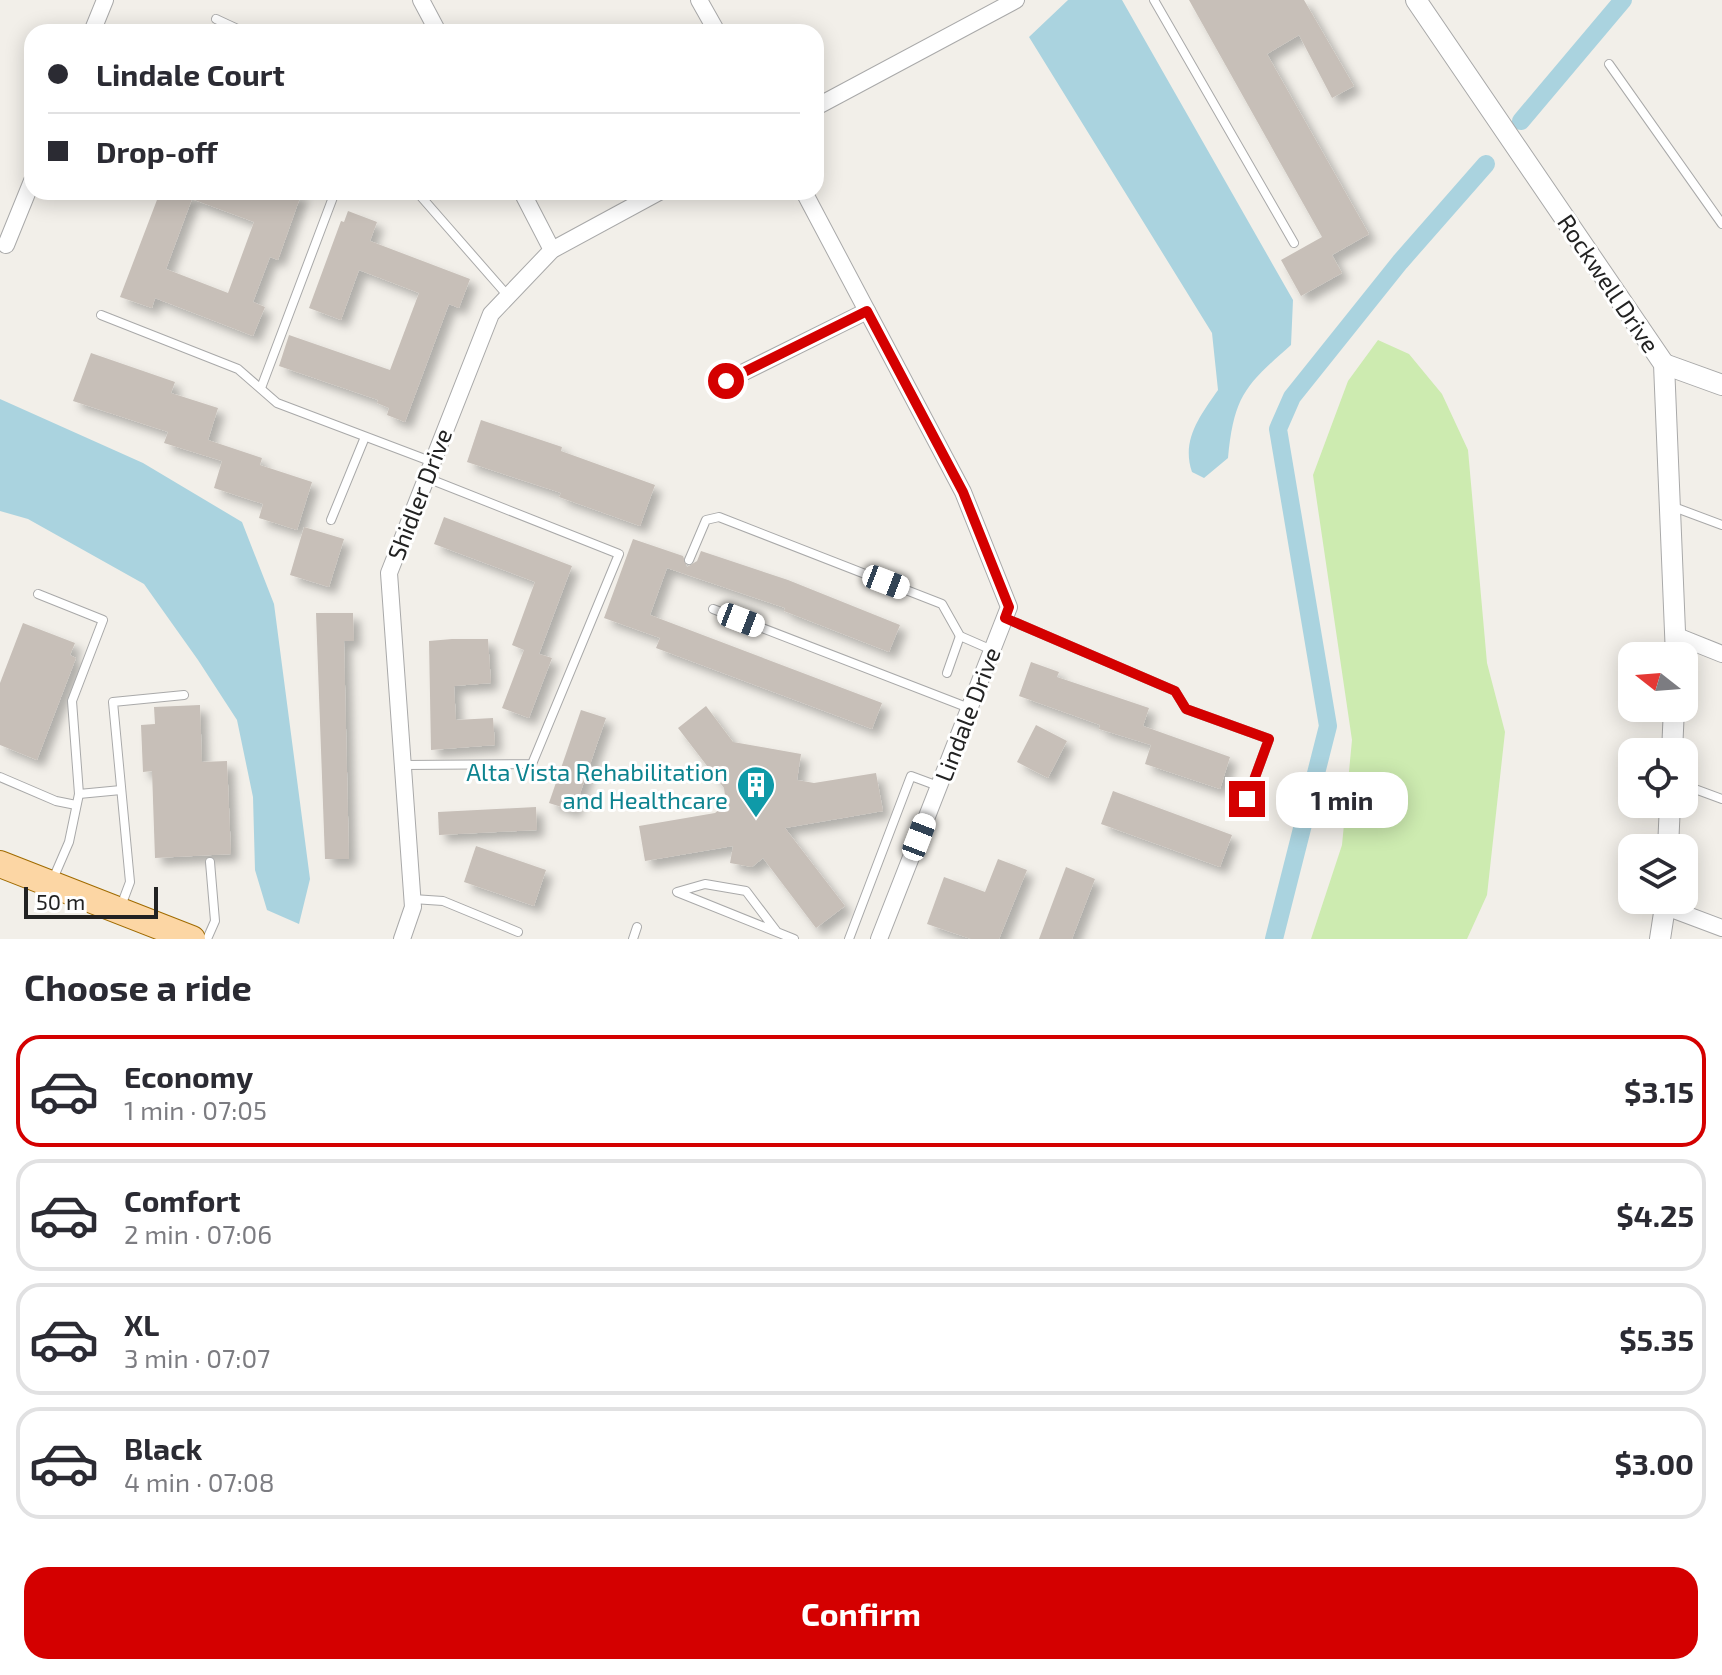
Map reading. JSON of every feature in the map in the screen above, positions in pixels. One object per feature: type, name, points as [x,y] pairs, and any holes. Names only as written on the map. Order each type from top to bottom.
[{"type":"main road","points":[[0,864],[192,939]]},
{"type":"street","points":[[95,24],[105,0]]},
{"type":"street","points":[[421,0],[434,24]]},
{"type":"street","points":[[699,0],[712,24]]},
{"type":"street","points":[[824,103],[1016,0]]},
{"type":"street","name":"Rockwell Drive","points":[[1416,0],[1664,364],[1677,642]]},
{"type":"street","points":[[6,245],[24,200]]},
{"type":"street","points":[[526,200],[552,250]]},
{"type":"street","name":"Shidler Drive","points":[[402,939],[412,899],[389,573],[491,314],[552,250],[644,200]]},
{"type":"street","name":"Lindale Drive","points":[[808,200],[963,492],[1009,607],[879,939]]},
{"type":"street","points":[[726,381],[867,311]]},
{"type":"street","points":[[1664,364],[1722,385]]},
{"type":"street","points":[[1698,650],[1722,654]]},
{"type":"street","points":[[1660,939],[1664,914]]},
{"type":"street","points":[[1691,914],[1722,928]]},
{"type":"lane","points":[[1154,0],[1294,243]]},
{"type":"lane","points":[[216,19],[227,24]]},
{"type":"lane","points":[[1609,64],[1722,224]]},
{"type":"lane","points":[[261,388],[332,200]]},
{"type":"lane","points":[[424,200],[508,296]]},
{"type":"lane","points":[[101,315],[238,369],[277,403],[365,437],[428,469],[619,554],[532,764],[403,765]]},
{"type":"lane","points":[[331,520],[365,437]]},
{"type":"lane","points":[[1671,506],[1722,525]]},
{"type":"lane","points":[[689,560],[706,520],[719,517],[942,604],[960,636],[992,650]]},
{"type":"lane","points":[[38,594],[103,620],[72,701],[79,794],[69,842],[51,883]]},
{"type":"lane","points":[[713,609],[969,708]]},
{"type":"lane","points":[[1005,618],[1175,691],[1186,709],[1269,739],[1247,799]]},
{"type":"lane","points":[[947,673],[960,636]]},
{"type":"lane","points":[[119,910],[130,882],[113,702],[184,695]]},
{"type":"lane","points":[[849,939],[911,776],[939,786]]},
{"type":"lane","points":[[0,777],[56,801],[76,805]]},
{"type":"lane","points":[[79,794],[121,790]]},
{"type":"lane","points":[[1698,790],[1722,799]]},
{"type":"lane","points":[[207,939],[215,921],[210,862]]},
{"type":"lane","points":[[777,932],[746,891],[705,884],[677,892],[794,939]]},
{"type":"lane","points":[[412,899],[443,901],[518,932]]},
{"type":"lane","points":[[633,939],[637,927]]},
{"type":"green space","points":[[1378,340],[1409,354],[1442,394],[1468,450],[1487,663],[1505,732],[1487,895],[1467,939],[1311,939],[1342,845],[1352,740],[1313,475],[1348,381]]},
{"type":"water","points":[[1068,0],[1122,0],[1293,300],[1291,345],[1245,393],[1234,419],[1228,458],[1204,478],[1192,472],[1189,449],[1194,429],[1218,390],[1212,333],[1029,37]]},
{"type":"water","points":[[0,399],[143,463],[242,522],[274,604],[310,879],[299,924],[267,910],[255,870],[253,797],[237,720],[144,584],[28,519],[0,511]]},
{"type":"building","points":[[1189,0],[1304,0],[1354,86],[1332,98],[1299,35],[1267,54],[1369,234],[1332,255],[1342,273],[1301,296],[1281,260],[1322,237]]},
{"type":"building","points":[[157,200],[192,200],[166,269],[228,293],[254,222],[195,200],[299,200],[278,260],[270,257],[253,302],[265,307],[253,336],[155,298],[152,308],[120,297]]},
{"type":"building","points":[[348,211],[377,222],[370,241],[470,279],[459,308],[449,304],[405,422],[387,415],[389,408],[377,403],[378,400],[279,366],[289,335],[390,370],[419,293],[359,270],[341,320],[309,308],[341,221],[344,222]]},
{"type":"building","points":[[91,353],[175,382],[171,393],[218,408],[208,440],[262,458],[260,465],[312,482],[297,530],[259,518],[263,504],[214,488],[222,461],[164,443],[168,432],[73,401]]},
{"type":"building","points":[[481,420],[562,447],[561,451],[655,485],[640,526],[559,497],[561,493],[467,462]]},
{"type":"building","points":[[444,517],[572,566],[539,654],[552,658],[529,718],[502,708],[524,650],[512,645],[535,582],[434,544]]},
{"type":"building","points":[[304,527],[344,539],[329,587],[290,575]]},
{"type":"building","points":[[633,539],[683,556],[687,567],[697,561],[701,551],[788,580],[900,625],[889,652],[784,611],[785,608],[667,568],[650,615],[882,703],[872,729],[656,648],[660,638],[604,618]]},
{"type":"building","points":[[316,613],[353,613],[354,641],[344,641],[349,859],[325,859]]},
{"type":"building","points":[[23,623],[75,643],[70,655],[76,658],[37,760],[0,745],[0,683]]},
{"type":"building","points":[[488,639],[491,683],[454,686],[456,720],[493,718],[495,745],[431,750],[429,641]]},
{"type":"building","points":[[1031,662],[1059,672],[1057,677],[1149,708],[1143,726],[1230,757],[1220,789],[1145,764],[1151,745],[1099,729],[1100,725],[1019,696]]},
{"type":"building","points":[[200,705],[202,762],[227,761],[231,854],[155,858],[152,771],[143,772],[141,725],[155,724],[154,707]]},
{"type":"building","name":"Alta Vista Rehabilitation and Healthcare","points":[[706,706],[733,742],[801,754],[797,780],[814,783],[876,773],[883,811],[785,828],[845,906],[816,928],[763,858],[752,867],[730,863],[733,846],[645,861],[639,826],[715,813],[726,804],[724,788],[678,728]]},
{"type":"building","points":[[581,710],[606,718],[574,811],[549,803]]},
{"type":"building","points":[[1036,725],[1067,741],[1048,778],[1017,762]]},
{"type":"building","points":[[1113,791],[1232,835],[1220,867],[1101,824]]},
{"type":"building","points":[[536,807],[537,830],[439,835],[438,812]]},
{"type":"building","points":[[476,846],[546,870],[534,906],[464,882]]},
{"type":"building","points":[[998,859],[1027,870],[999,939],[971,939],[927,924],[944,877],[985,892]]},
{"type":"building","points":[[1066,867],[1095,879],[1072,939],[1039,939]]},
{"type":"waterway","points":[[1521,121],[1623,0]]},
{"type":"waterway","points":[[1274,939],[1328,726],[1278,429],[1292,397],[1400,262],[1486,164]]},
{"type":"place","name":"Alta Vista Rehabilitation and Healthcare","points":[[756,819]]},
{"type":"route","points":[[726,381],[867,311],[963,492],[1009,607],[1005,618],[1175,691],[1186,709],[1269,739],[1247,799]]}]
